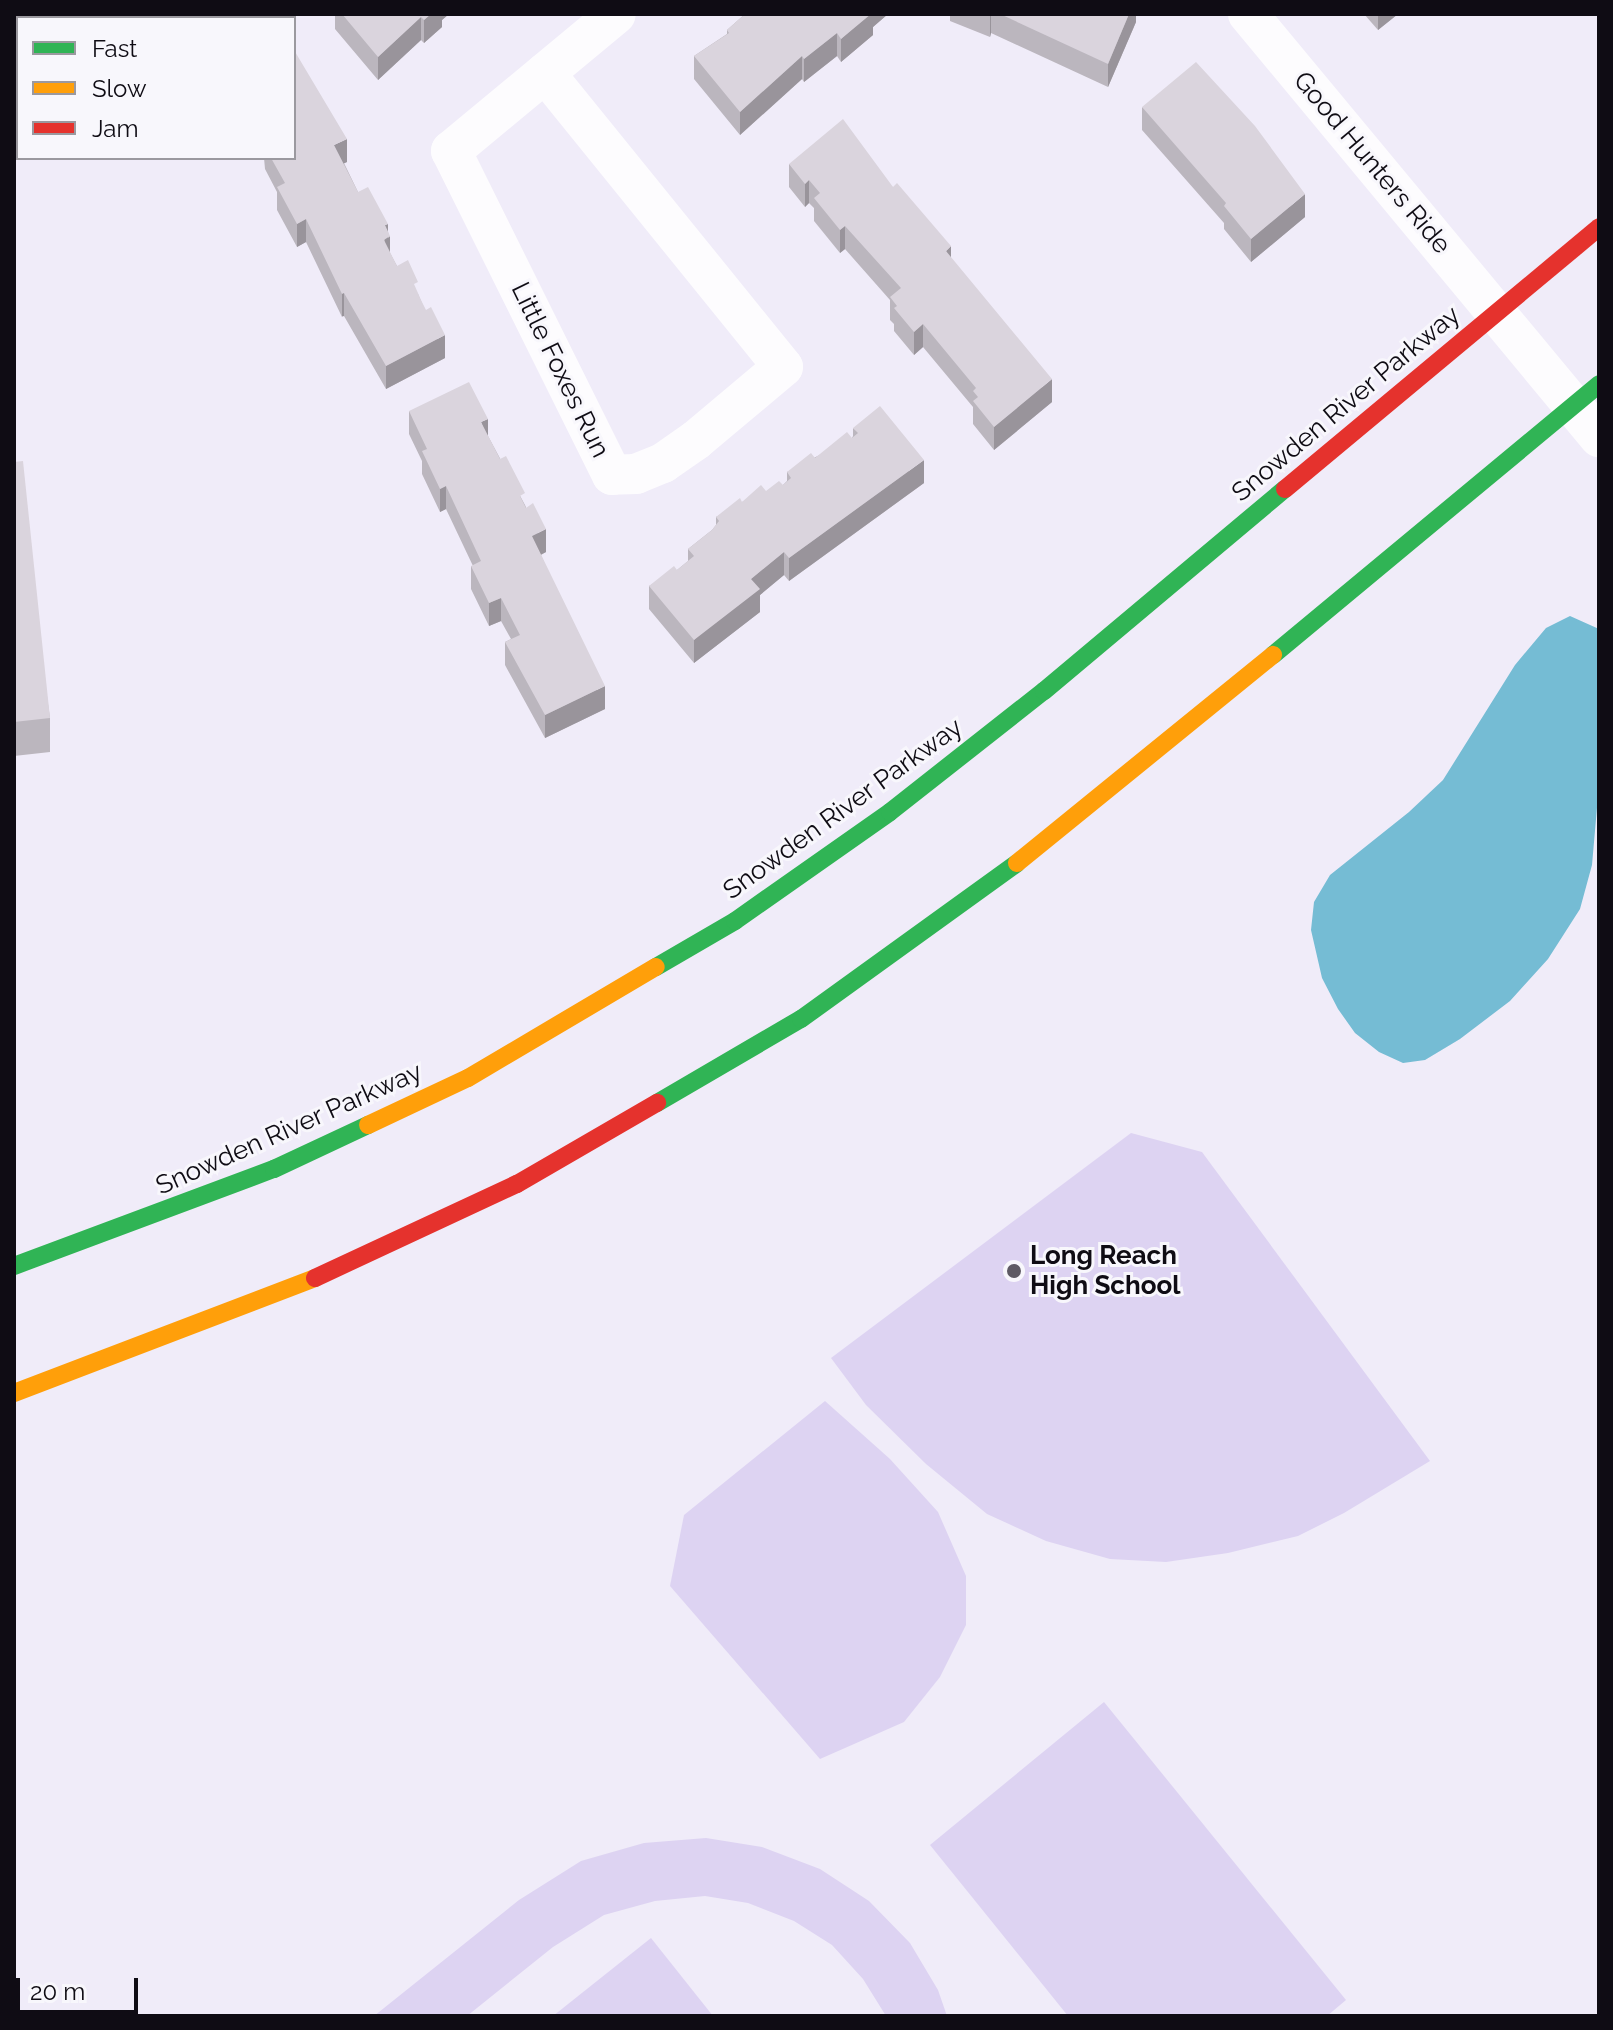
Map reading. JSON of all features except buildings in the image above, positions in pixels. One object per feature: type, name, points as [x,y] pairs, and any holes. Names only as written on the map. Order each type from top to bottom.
[{"type":"main road","name":"Snowden River Parkway","points":[[14,1266],[274,1169],[468,1078],[735,921],[890,812],[1044,691],[1599,227]]},
{"type":"main road","points":[[14,1393],[163,1339],[318,1277],[517,1184],[801,1019],[960,907],[1110,791],[1586,395]]},
{"type":"street","name":"Little Foxes Run","points":[[545,73],[783,367],[696,440],[663,463],[636,474],[612,475],[451,151],[616,14]]},
{"type":"street","name":"Good Hunters Ride","points":[[1248,14],[1495,313],[1586,395],[1599,437]]},
{"type":"shaded area","points":[[1131,1133],[1202,1152],[1430,1461],[1344,1513],[1298,1536],[1228,1553],[1166,1562],[1110,1559],[1046,1541],[987,1514],[926,1464],[866,1405],[831,1358]]},
{"type":"shaded area","points":[[825,1401],[890,1459],[938,1512],[966,1576],[966,1625],[940,1677],[904,1722],[820,1759],[670,1586],[684,1515]]},
{"type":"shaded area","points":[[1104,1702],[1346,2000],[1327,2016],[1068,2016],[930,1845]]},
{"type":"shaded area","points":[[706,1838],[762,1847],[820,1869],[869,1901],[910,1943],[938,1990],[947,2016],[886,2016],[863,1979],[832,1945],[794,1921],[748,1903],[705,1896],[655,1901],[604,1915],[553,1947],[467,2016],[374,2016],[519,1900],[581,1861],[644,1843]]},
{"type":"shaded area","points":[[651,1938],[713,2016],[553,2016]]},
{"type":"water","points":[[1570,616],[1599,629],[1599,785],[1592,865],[1580,909],[1548,959],[1510,1001],[1460,1039],[1425,1060],[1403,1063],[1379,1052],[1355,1033],[1338,1009],[1322,978],[1311,930],[1314,902],[1330,875],[1409,812],[1443,780],[1515,665],[1546,628]]},
{"type":"traffic: fast","points":[[1273,655],[1599,384]]},
{"type":"traffic: fast","points":[[656,967],[735,921],[890,812],[1044,691],[1285,489]]},
{"type":"traffic: fast","points":[[657,1103],[801,1019],[1017,863]]},
{"type":"traffic: fast","points":[[14,1266],[274,1169],[368,1125]]},
{"type":"traffic: slow","points":[[1017,863],[1273,655]]},
{"type":"traffic: slow","points":[[368,1125],[468,1078],[656,967]]},
{"type":"traffic: slow","points":[[14,1393],[315,1278]]},
{"type":"traffic: jam","points":[[1285,489],[1599,227]]},
{"type":"traffic: jam","points":[[315,1278],[517,1184],[657,1103]]},
{"type":"place","name":"Long Reach High School","points":[[1014,1271]]}]
